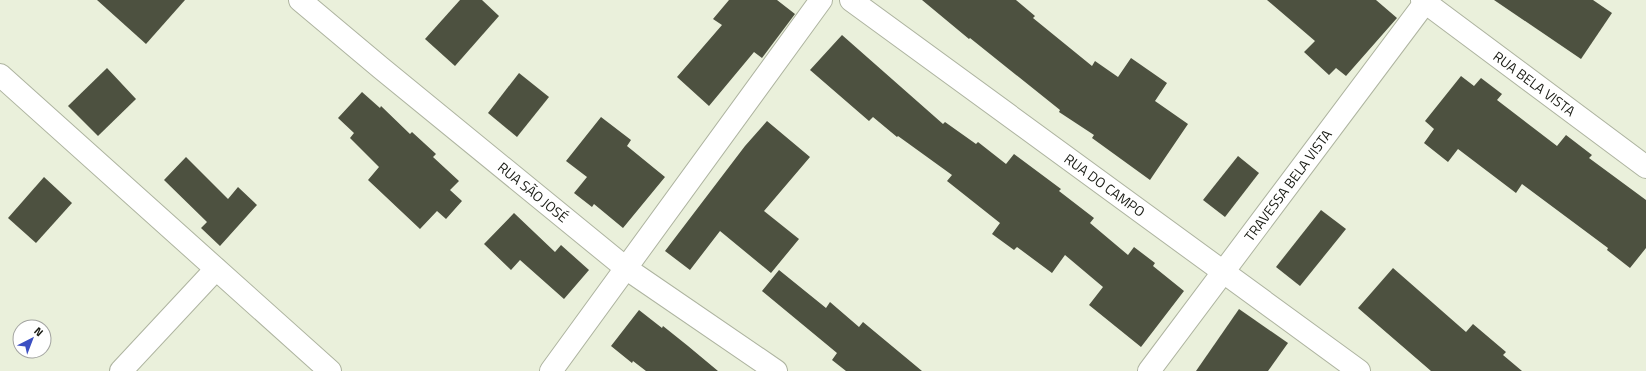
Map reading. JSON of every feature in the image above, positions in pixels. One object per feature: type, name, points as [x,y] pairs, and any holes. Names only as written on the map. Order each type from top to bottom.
[{"type":"street","name":"RUA SÃO JOSÉ","points":[[300,0],[627,269],[776,371]]},
{"type":"street","points":[[551,371],[627,269],[821,0]]},
{"type":"street","name":"RUA DO CAMPO","points":[[851,0],[1359,371]]},
{"type":"street","name":"TRAVESSA BELA VISTA","points":[[1149,371],[1224,273],[1425,1]]},
{"type":"street","name":"RUA BELA VISTA","points":[[1425,1],[1646,167]]},
{"type":"street","points":[[0,75],[330,371]]},
{"type":"street","points":[[121,371],[216,269]]},
{"type":"building","points":[[97,0],[185,0],[146,44]]},
{"type":"building","points":[[460,0],[482,0],[499,16],[455,66],[425,39]]},
{"type":"building","points":[[729,0],[777,0],[795,14],[762,58],[754,52],[709,106],[677,77],[722,25],[713,19]]},
{"type":"building","points":[[922,0],[1016,0],[1035,16],[1033,18],[1092,66],[1095,61],[1118,77],[1131,58],[1167,83],[1155,101],[1188,124],[1150,180],[1092,138],[1094,135],[1059,112],[1060,110],[970,38],[969,39]]},
{"type":"building","points":[[1267,0],[1376,0],[1397,18],[1346,76],[1336,68],[1329,75],[1304,52],[1315,41]]},
{"type":"building","points":[[1494,0],[1593,0],[1612,13],[1581,59]]},
{"type":"building","points":[[842,35],[943,124],[945,122],[976,144],[978,142],[1006,164],[1014,154],[1061,189],[1059,191],[1094,218],[1090,223],[1128,255],[1134,247],[1155,263],[1153,266],[1184,291],[1141,347],[1089,305],[1103,287],[1065,255],[1052,273],[1017,247],[1014,250],[992,234],[1000,223],[947,181],[952,175],[898,136],[897,137],[873,117],[869,121],[810,70]]},
{"type":"building","points":[[107,68],[136,99],[98,136],[68,106]]},
{"type":"building","points":[[519,73],[549,97],[517,137],[488,113]]},
{"type":"building","points":[[1461,76],[1474,86],[1481,78],[1502,94],[1497,100],[1557,146],[1566,135],[1592,155],[1589,158],[1646,200],[1646,248],[1630,268],[1607,250],[1608,248],[1522,184],[1516,193],[1458,149],[1448,162],[1424,143],[1434,129],[1425,121]]},
{"type":"building","points":[[362,92],[380,108],[381,106],[410,134],[412,132],[436,154],[433,157],[459,181],[450,190],[462,201],[446,219],[437,211],[420,229],[368,180],[379,167],[350,138],[354,133],[338,118]]},
{"type":"building","points":[[601,117],[631,140],[627,146],[665,177],[623,228],[594,204],[592,207],[574,193],[587,177],[566,161]]},
{"type":"building","points":[[767,121],[810,157],[764,211],[799,239],[771,273],[720,231],[690,270],[665,251],[745,146]]},
{"type":"building","points":[[1238,156],[1259,173],[1225,217],[1203,200]]},
{"type":"building","points":[[186,157],[228,199],[238,187],[257,205],[220,246],[201,228],[207,222],[164,180]]},
{"type":"building","points":[[44,177],[72,203],[36,243],[8,218]]},
{"type":"building","points":[[1321,210],[1346,229],[1300,286],[1276,267]]},
{"type":"building","points":[[514,213],[555,252],[561,245],[589,270],[564,299],[520,260],[511,270],[484,244]]},
{"type":"building","points":[[1393,268],[1466,332],[1473,324],[1506,352],[1503,355],[1522,371],[1431,371],[1358,308]]},
{"type":"building","points":[[779,270],[826,308],[830,302],[859,327],[863,322],[922,371],[846,371],[832,360],[837,353],[762,291]]},
{"type":"building","points":[[1239,309],[1288,343],[1268,371],[1196,371]]},
{"type":"building","points":[[639,310],[662,328],[663,326],[718,371],[646,371],[633,361],[632,363],[611,346]]}]
